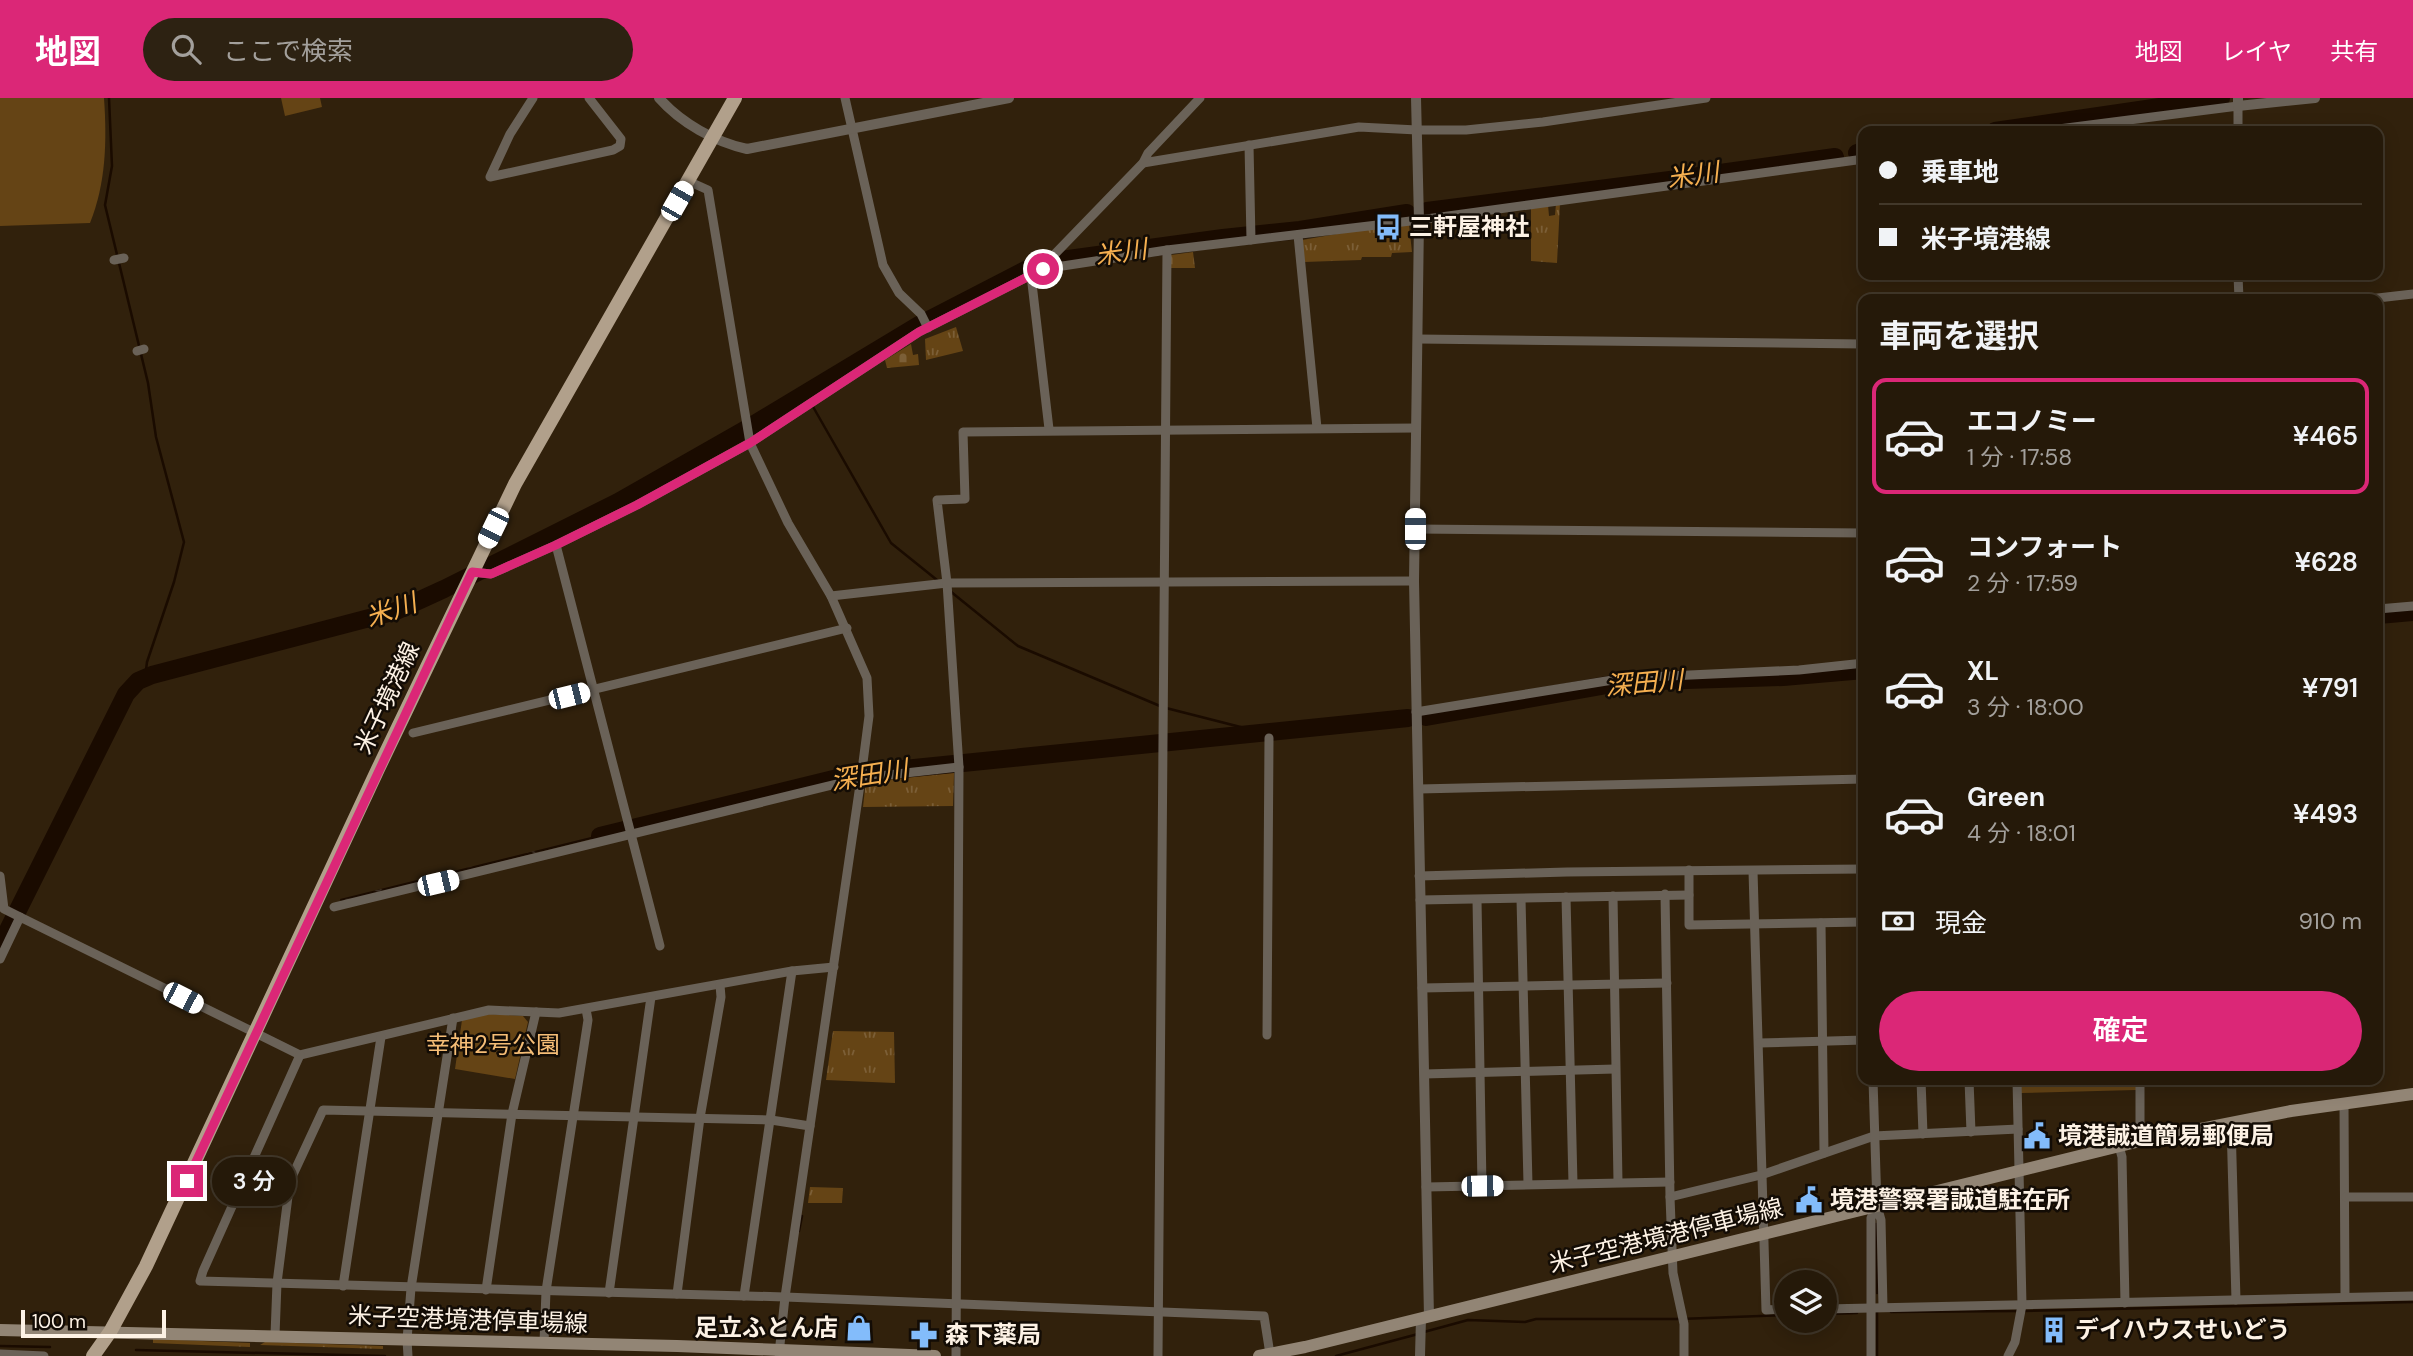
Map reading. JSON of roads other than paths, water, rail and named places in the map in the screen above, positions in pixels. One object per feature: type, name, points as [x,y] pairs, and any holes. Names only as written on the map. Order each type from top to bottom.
[{"type":"main road","name":"米子境港線","points":[[93,1356],[110,1332],[146,1266],[515,484],[735,98]]},
{"type":"main road","name":"米子空港境港停車場線","points":[[1264,1355],[2119,1146],[2344,1103],[2413,1094]]},
{"type":"main road","name":"米子空港境港停車場線","points":[[0,1330],[677,1346],[779,1354],[935,1356]]},
{"type":"main road","name":"米子境港線","points":[[102,1356],[110,1332]]},
{"type":"street","points":[[533,98],[510,134],[490,177],[613,150],[620,146],[621,139],[589,98]]},
{"type":"street","points":[[659,98],[668,108],[713,138],[727,145],[747,149],[969,101],[1009,98]]},
{"type":"street","points":[[845,98],[883,265],[899,293],[921,314],[928,327]]},
{"type":"street","points":[[1043,269],[1200,98]]},
{"type":"street","points":[[1416,98],[1419,220],[1414,581],[1426,1187],[1425,1317],[1420,1356]]},
{"type":"street","points":[[1629,98],[1630,111]]},
{"type":"street","points":[[1143,163],[1359,127],[1417,131],[1479,129],[1630,111],[1706,98]]},
{"type":"street","points":[[2077,126],[2238,102],[2315,98]]},
{"type":"street","points":[[2238,102],[2238,126]]},
{"type":"street","points":[[1249,145],[1251,240]]},
{"type":"street","points":[[472,572],[491,574],[637,505],[750,443],[928,327],[1043,269],[1167,250],[1419,220],[1858,160]]},
{"type":"street","points":[[688,181],[708,190],[750,443],[788,523],[847,628],[867,678],[869,716],[862,778],[785,1297],[779,1354]]},
{"type":"street","points":[[1298,235],[1317,428]]},
{"type":"street","points":[[1158,1356],[1167,250]]},
{"type":"street","points":[[1031,275],[1049,429]]},
{"type":"street","points":[[2383,297],[2413,294]]},
{"type":"street","points":[[1418,339],[1858,344]]},
{"type":"street","points":[[956,1356],[959,768],[947,583],[937,500],[965,499],[963,432],[1049,429],[1416,428]]},
{"type":"street","points":[[1415,529],[1858,533]]},
{"type":"street","points":[[556,545],[660,946]]},
{"type":"street","points":[[831,596],[947,583],[1414,581]]},
{"type":"street","points":[[2383,609],[2413,606]]},
{"type":"street","points":[[413,733],[847,628]]},
{"type":"street","points":[[1416,712],[1625,678],[1799,670],[1858,664]]},
{"type":"street","points":[[1267,1035],[1269,738]]},
{"type":"street","points":[[334,907],[862,778],[959,768]]},
{"type":"street","points":[[1419,789],[1858,779]]},
{"type":"street","points":[[1419,876],[1858,869]]},
{"type":"street","points":[[1689,870],[1689,925],[1858,922]]},
{"type":"street","points":[[1754,871],[1760,1175],[1766,1310],[1774,1310]]},
{"type":"street","points":[[0,876],[4,909],[300,1055],[489,1010],[559,1013],[792,971],[834,967]]},
{"type":"street","points":[[1665,894],[1672,1256],[1684,1324],[1684,1356]]},
{"type":"street","points":[[1420,901],[1689,895]]},
{"type":"street","points":[[1613,896],[1618,1182]]},
{"type":"street","points":[[1566,897],[1573,1183]]},
{"type":"street","points":[[1521,899],[1528,1184]]},
{"type":"street","points":[[1478,900],[1482,1186]]},
{"type":"street","points":[[0,959],[20,917]]},
{"type":"street","points":[[1821,923],[1824,1153]]},
{"type":"street","points":[[744,1296],[792,971]]},
{"type":"street","points":[[1422,988],[1667,983]]},
{"type":"street","points":[[677,1294],[700,1118],[721,997],[720,985]]},
{"type":"street","points":[[609,1293],[651,997]]},
{"type":"street","points":[[544,1343],[546,1292],[588,1020],[586,1009]]},
{"type":"street","points":[[486,1290],[512,1114],[536,1012]]},
{"type":"street","points":[[408,1356],[411,1288],[453,1018]]},
{"type":"street","points":[[343,1286],[381,1037]]},
{"type":"street","points":[[1759,1042],[1858,1040]]},
{"type":"street","points":[[300,1055],[200,1281],[785,1297],[1264,1316],[1264,1355]]},
{"type":"street","points":[[1424,1074],[1615,1069]]},
{"type":"street","points":[[1873,1085],[1883,1307]]},
{"type":"street","points":[[1921,1085],[1923,1134]]},
{"type":"street","points":[[1969,1085],[1970,1132]]},
{"type":"street","points":[[2008,1356],[2015,1342],[2022,1308],[2017,1085]]},
{"type":"street","points":[[2140,1085],[2140,1142]]},
{"type":"street","points":[[2344,1103],[2345,1297]]},
{"type":"street","points":[[275,1335],[277,1283],[290,1181],[323,1110],[771,1120],[810,1126]]},
{"type":"street","points":[[2231,1124],[2236,1300]]},
{"type":"street","points":[[1670,1197],[1760,1175],[1874,1136],[2018,1129]]},
{"type":"street","points":[[2119,1146],[2122,1157],[2125,1303]]},
{"type":"street","points":[[1426,1187],[1670,1182]]},
{"type":"street","points":[[2346,1197],[2413,1197]]},
{"type":"street","points":[[1871,1356],[1871,1218],[1877,1206]]},
{"type":"street","points":[[1837,1308],[2022,1308],[2413,1296]]},
{"type":"street","points":[[0,1354],[44,1356]]},
{"type":"water","points":[[623,829],[341,902],[340,899]]},
{"type":"waterway","points":[[109,98],[112,166],[105,205],[148,383],[156,437],[184,542],[174,582],[147,662],[145,678]]},
{"type":"waterway","name":"米川","points":[[2029,126],[2221,98]]},
{"type":"waterway","name":"米川","points":[[1427,211],[1835,157]]},
{"type":"waterway","name":"米川","points":[[0,946],[126,694],[138,681],[152,675],[396,611],[444,589],[618,502],[748,428],[919,325],[1039,263],[1300,230],[1407,213]]},
{"type":"waterway","points":[[812,405],[891,543],[937,580]]},
{"type":"waterway","points":[[950,591],[1018,646],[1160,706]]},
{"type":"waterway","name":"深田川","points":[[2383,615],[2413,612]]},
{"type":"waterway","name":"深田川","points":[[1426,717],[1624,682],[1783,677],[1858,671]]},
{"type":"waterway","points":[[1166,708],[1268,734]]},
{"type":"waterway","name":"深田川","points":[[600,836],[854,774],[1408,718]]},
{"type":"waterway","points":[[799,1231],[802,1216]]},
{"type":"waterway","points":[[1876,1224],[1877,1293]]},
{"type":"waterway","points":[[2024,1311],[2413,1302]]},
{"type":"waterway","points":[[1891,1312],[2017,1311]]},
{"type":"waterway","points":[[1877,1312],[1877,1356]]},
{"type":"waterway","points":[[1837,1314],[1857,1313]]},
{"type":"waterway","points":[[1424,1332],[1468,1320],[1525,1322],[1536,1319],[1680,1319],[1774,1315]]},
{"type":"waterway","points":[[1336,1356],[1418,1334]]},
{"type":"waterway","points":[[0,1346],[50,1347]]},
{"type":"waterway","points":[[136,1350],[385,1356]]},
{"type":"place","name":"三軒屋神社","points":[[1388,227]]},
{"type":"place","name":"境港誠道簡易郵便局","points":[[2037,1136]]},
{"type":"place","name":"境港警察署誠道駐在所","points":[[1809,1200]]},
{"type":"place","name":"足立ふとん店","points":[[859,1328]]},
{"type":"place","name":"デイハウスせいどう","points":[[2054,1330]]},
{"type":"place","name":"森下薬局","points":[[924,1335]]},
{"type":"park label","name":"幸神2号公園","points":[[493,1045]]}]
